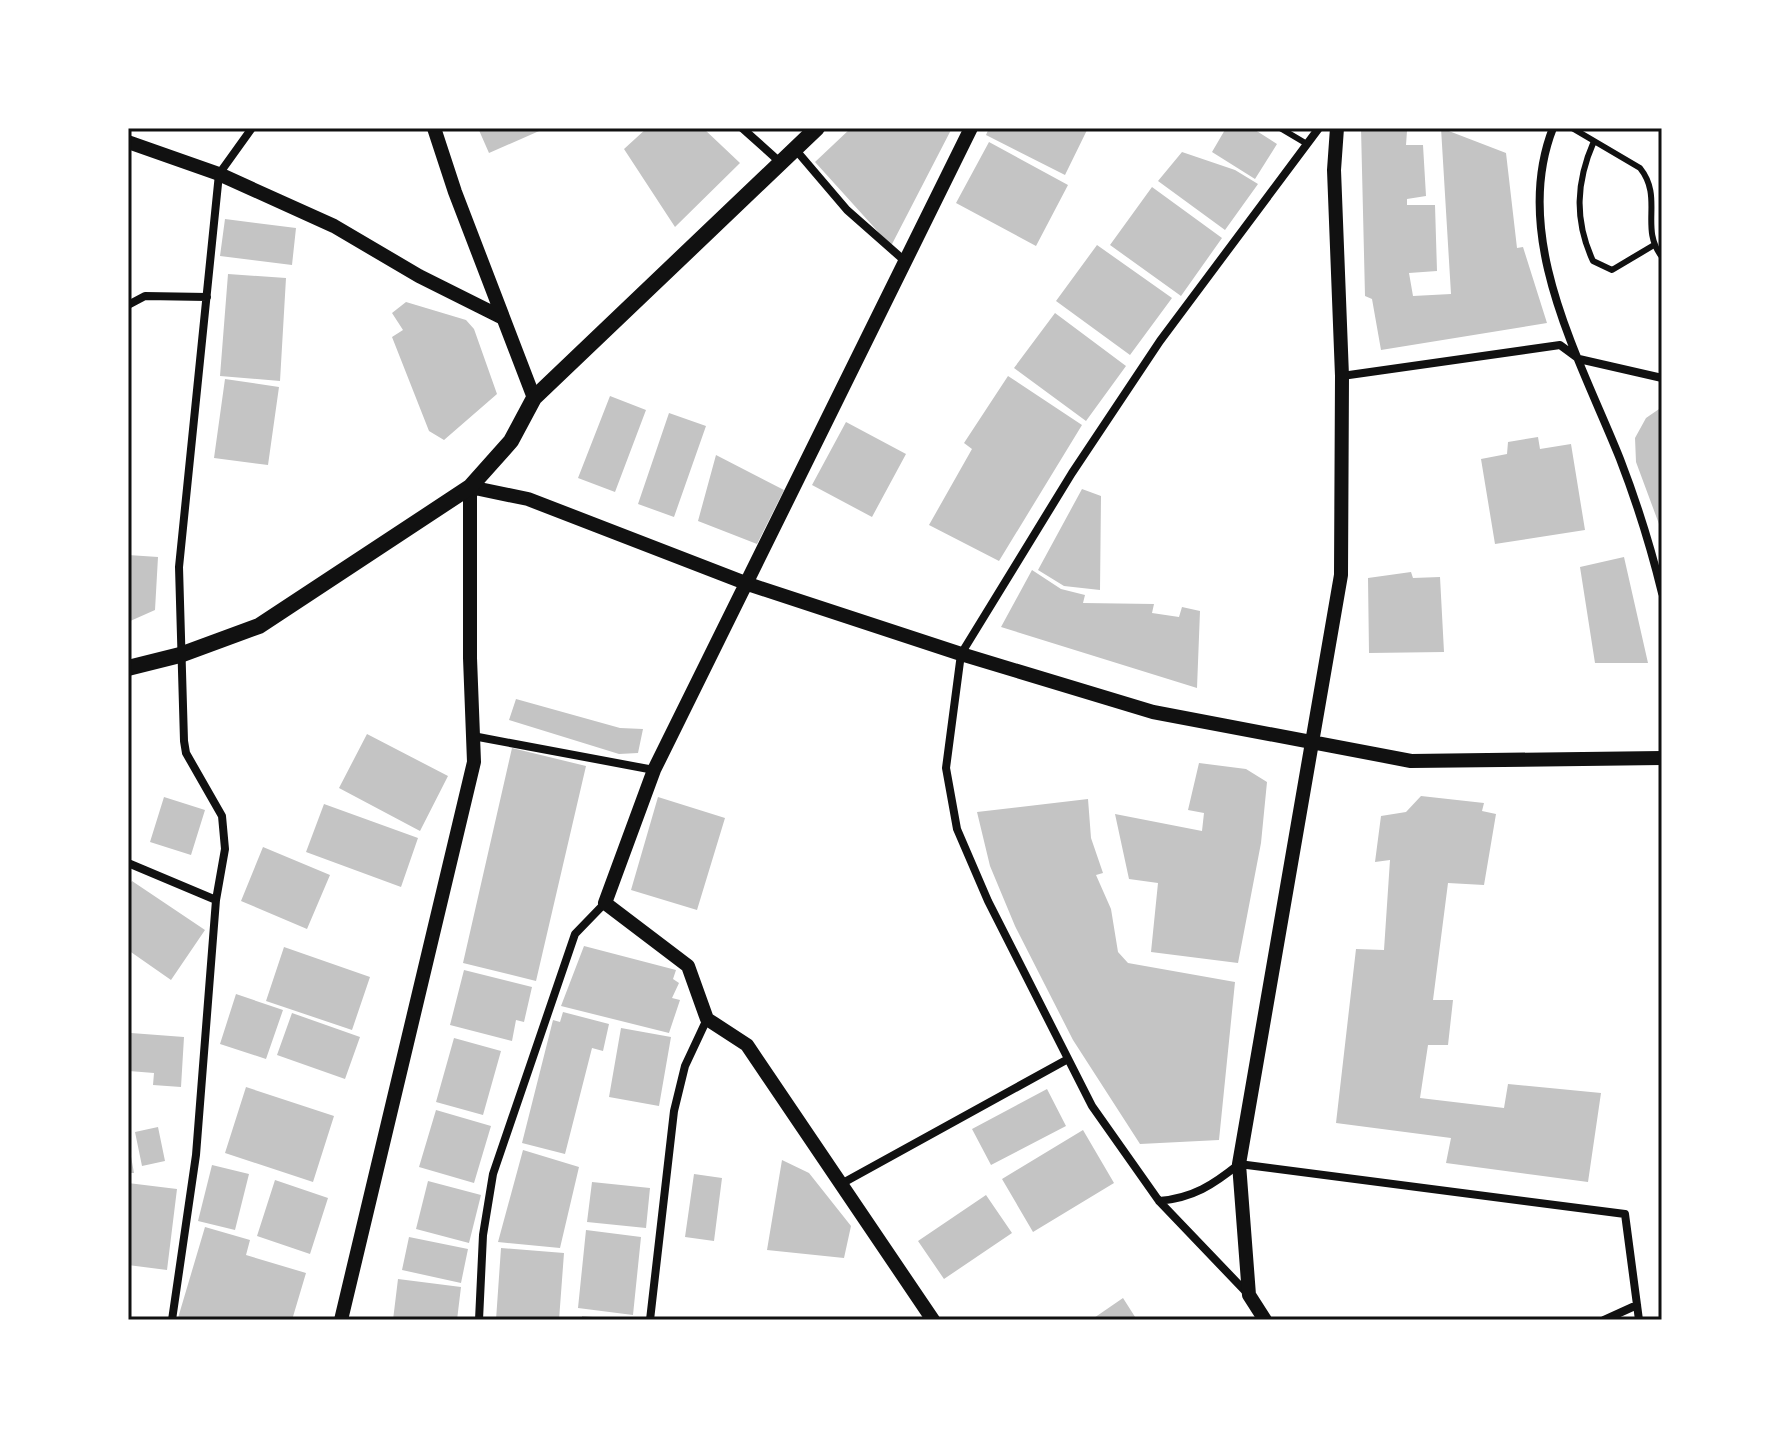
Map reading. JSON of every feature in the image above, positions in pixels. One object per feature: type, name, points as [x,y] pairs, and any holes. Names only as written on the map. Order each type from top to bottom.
[{"type":"main road","points":[[128,668],[180,655],[259,626],[470,487],[511,441],[534,398],[817,128]]},
{"type":"street","points":[[172,1320],[196,1155],[216,900],[225,849],[222,816],[186,753],[179,567],[219,174],[252,128]]},
{"type":"street","points":[[434,128],[534,398]]},
{"type":"street","points":[[742,128],[781,163]]},
{"type":"street","points":[[479,1320],[483,1235],[493,1174],[575,934],[605,903],[654,770],[971,128]]},
{"type":"street","points":[[1265,1320],[1249,1295],[1159,1201],[1092,1106],[988,901],[957,829],[946,768],[961,654],[1072,473],[1160,341],[1319,128]]},
{"type":"street","points":[[1249,1295],[1239,1164],[1341,575],[1342,376],[1334,170],[1337,128]]},
{"type":"street","points":[[1553,128],[1542,156],[1539,197],[1548,273],[1621,463],[1662,593]]},
{"type":"street","points":[[128,142],[219,174],[334,226],[419,276],[503,318]]},
{"type":"street","points":[[795,149],[847,210],[906,262]]},
{"type":"street","points":[[128,305],[145,296],[207,297]]},
{"type":"street","points":[[1342,376],[1560,345],[1579,359],[1662,378]]},
{"type":"street","points":[[341,1320],[474,762],[470,487],[528,499],[748,584],[961,654],[1153,712],[1411,761],[1662,758]]},
{"type":"street","points":[[473,736],[654,770]]},
{"type":"street","points":[[128,863],[216,900]]},
{"type":"street","points":[[605,903],[688,966],[707,1019],[747,1045],[933,1320]]},
{"type":"street","points":[[650,1320],[674,1111],[685,1066],[707,1019]]},
{"type":"street","points":[[841,1184],[1068,1059]]},
{"type":"street","points":[[1159,1201],[1179,1200],[1207,1190],[1239,1164],[1625,1214],[1639,1320]]},
{"type":"street","points":[[1604,1320],[1637,1305]]},
{"type":"lane","points":[[1280,128],[1307,144]]},
{"type":"lane","points":[[1572,128],[1646,176],[1653,194],[1649,223],[1654,245],[1662,257]]},
{"type":"lane","points":[[1594,141],[1583,170],[1579,201],[1582,233],[1593,261],[1612,270],[1654,245]]},
{"type":"building","points":[[478,128],[546,128],[489,153]]},
{"type":"building","points":[[647,128],[703,128],[740,163],[675,227],[624,149]]},
{"type":"building","points":[[851,128],[952,128],[891,246],[815,162]]},
{"type":"building","points":[[989,128],[1088,128],[1065,175],[986,135]]},
{"type":"building","points":[[1226,128],[1252,128],[1277,144],[1255,179],[1212,152]]},
{"type":"building","points":[[1361,128],[1415,128],[1407,131],[1406,145],[1423,145],[1426,196],[1407,199],[1407,205],[1435,205],[1437,271],[1409,273],[1413,296],[1451,294],[1441,128],[1506,153],[1517,248],[1523,247],[1547,323],[1381,350],[1372,299],[1365,296]]},
{"type":"building","points":[[989,142],[1068,185],[1036,246],[956,203]]},
{"type":"building","points":[[1182,152],[1235,170],[1258,184],[1225,230],[1158,181]]},
{"type":"building","points":[[1152,187],[1222,238],[1181,296],[1110,245]]},
{"type":"building","points":[[225,219],[296,228],[292,265],[220,256]]},
{"type":"building","points":[[1097,245],[1172,298],[1130,355],[1056,301]]},
{"type":"building","points":[[228,274],[286,278],[280,381],[220,376]]},
{"type":"building","points":[[406,302],[466,320],[474,329],[497,394],[444,440],[429,431],[392,337],[403,330],[392,313]]},
{"type":"building","points":[[1055,313],[1126,366],[1086,421],[1014,368]]},
{"type":"building","points":[[1008,376],[1082,425],[999,561],[929,525],[972,449],[964,443]]},
{"type":"building","points":[[225,379],[279,387],[268,465],[214,458]]},
{"type":"building","points":[[610,396],[646,410],[615,492],[578,478]]},
{"type":"building","points":[[1662,407],[1662,524],[1659,524],[1636,462],[1635,438],[1646,418]]},
{"type":"building","points":[[669,413],[706,426],[674,517],[638,504]]},
{"type":"building","points":[[846,422],[906,454],[872,517],[812,485]]},
{"type":"building","points":[[1538,437],[1540,449],[1571,444],[1585,530],[1495,544],[1481,459],[1507,454],[1508,442]]},
{"type":"building","points":[[716,455],[784,490],[757,544],[698,521]]},
{"type":"building","points":[[1082,489],[1101,496],[1100,590],[1064,586],[1038,570]]},
{"type":"building","points":[[128,555],[158,557],[155,610],[128,622]]},
{"type":"building","points":[[1624,557],[1648,663],[1595,663],[1580,567]]},
{"type":"building","points":[[1032,570],[1061,589],[1085,595],[1083,603],[1154,604],[1152,613],[1179,617],[1182,607],[1200,611],[1197,688],[1001,627]]},
{"type":"building","points":[[1411,572],[1413,578],[1440,577],[1444,652],[1369,653],[1368,578]]},
{"type":"building","points":[[516,699],[620,728],[643,729],[638,753],[619,754],[509,720]]},
{"type":"building","points":[[367,734],[448,776],[420,831],[339,788]]},
{"type":"building","points":[[512,748],[586,766],[536,981],[463,963]]},
{"type":"building","points":[[1199,763],[1246,769],[1267,782],[1261,843],[1238,963],[1151,952],[1158,883],[1129,879],[1115,814],[1202,831],[1204,813],[1188,810]]},
{"type":"building","points":[[1421,796],[1484,803],[1482,811],[1496,814],[1484,885],[1448,883],[1433,1000],[1453,1000],[1448,1045],[1428,1045],[1420,1098],[1504,1108],[1508,1084],[1601,1093],[1588,1182],[1446,1163],[1451,1138],[1336,1123],[1356,949],[1384,950],[1390,860],[1375,862],[1381,816],[1406,812]]},
{"type":"building","points":[[164,797],[205,810],[191,855],[150,842]]},
{"type":"building","points":[[658,797],[725,818],[697,910],[631,890]]},
{"type":"building","points":[[1088,799],[1091,838],[1103,873],[1096,875],[1111,909],[1118,952],[1128,963],[1235,982],[1219,1140],[1140,1144],[1073,1040],[1015,926],[990,866],[977,812]]},
{"type":"building","points":[[324,804],[418,838],[401,887],[306,852]]},
{"type":"building","points":[[263,847],[330,875],[307,929],[241,901]]},
{"type":"building","points":[[132,881],[205,930],[171,980],[128,950],[128,887]]},
{"type":"building","points":[[584,946],[676,970],[673,979],[679,983],[672,998],[680,1000],[669,1033],[561,1006]]},
{"type":"building","points":[[284,947],[370,977],[352,1030],[266,1001]]},
{"type":"building","points":[[464,970],[532,987],[524,1022],[516,1020],[512,1041],[450,1025]]},
{"type":"building","points":[[236,994],[283,1010],[266,1059],[220,1044]]},
{"type":"building","points":[[563,1012],[609,1024],[603,1051],[592,1048],[565,1154],[522,1143],[553,1020],[560,1022]]},
{"type":"building","points":[[292,1013],[360,1037],[345,1079],[277,1055]]},
{"type":"building","points":[[621,1028],[671,1037],[659,1106],[609,1097]]},
{"type":"building","points":[[131,1033],[184,1037],[181,1087],[153,1085],[154,1073],[129,1071]]},
{"type":"building","points":[[454,1038],[501,1051],[483,1115],[436,1102]]},
{"type":"building","points":[[246,1087],[334,1116],[313,1182],[225,1153]]},
{"type":"building","points":[[1047,1089],[1066,1126],[991,1165],[972,1129]]},
{"type":"building","points":[[436,1110],[491,1126],[474,1183],[419,1167]]},
{"type":"building","points":[[158,1127],[165,1161],[142,1166],[135,1132]]},
{"type":"building","points":[[1083,1130],[1114,1183],[1033,1232],[1002,1179]]},
{"type":"building","points":[[128,1140],[134,1173],[128,1173]]},
{"type":"building","points":[[523,1150],[579,1167],[560,1248],[498,1242]]},
{"type":"building","points":[[782,1160],[809,1173],[851,1226],[844,1258],[767,1250]]},
{"type":"building","points":[[212,1165],[249,1174],[235,1230],[198,1221]]},
{"type":"building","points":[[694,1174],[722,1178],[714,1241],[685,1237]]},
{"type":"building","points":[[275,1180],[328,1198],[310,1254],[257,1236]]},
{"type":"building","points":[[428,1181],[481,1195],[469,1243],[416,1229]]},
{"type":"building","points":[[592,1182],[650,1188],[646,1228],[587,1222]]},
{"type":"building","points":[[128,1183],[177,1189],[167,1270],[128,1265]]},
{"type":"building","points":[[986,1195],[1012,1233],[944,1279],[918,1241]]},
{"type":"building","points":[[205,1227],[250,1240],[246,1255],[306,1273],[292,1320],[178,1318]]},
{"type":"building","points":[[586,1230],[641,1237],[633,1315],[578,1308]]},
{"type":"building","points":[[409,1237],[468,1249],[461,1283],[402,1270]]},
{"type":"building","points":[[501,1248],[564,1253],[559,1320],[496,1320]]},
{"type":"building","points":[[398,1279],[461,1287],[457,1320],[393,1320]]},
{"type":"building","points":[[1123,1298],[1137,1320],[1091,1320]]},
{"type":"building","points":[[582,1316],[604,1318],[604,1320],[582,1320]]}]
